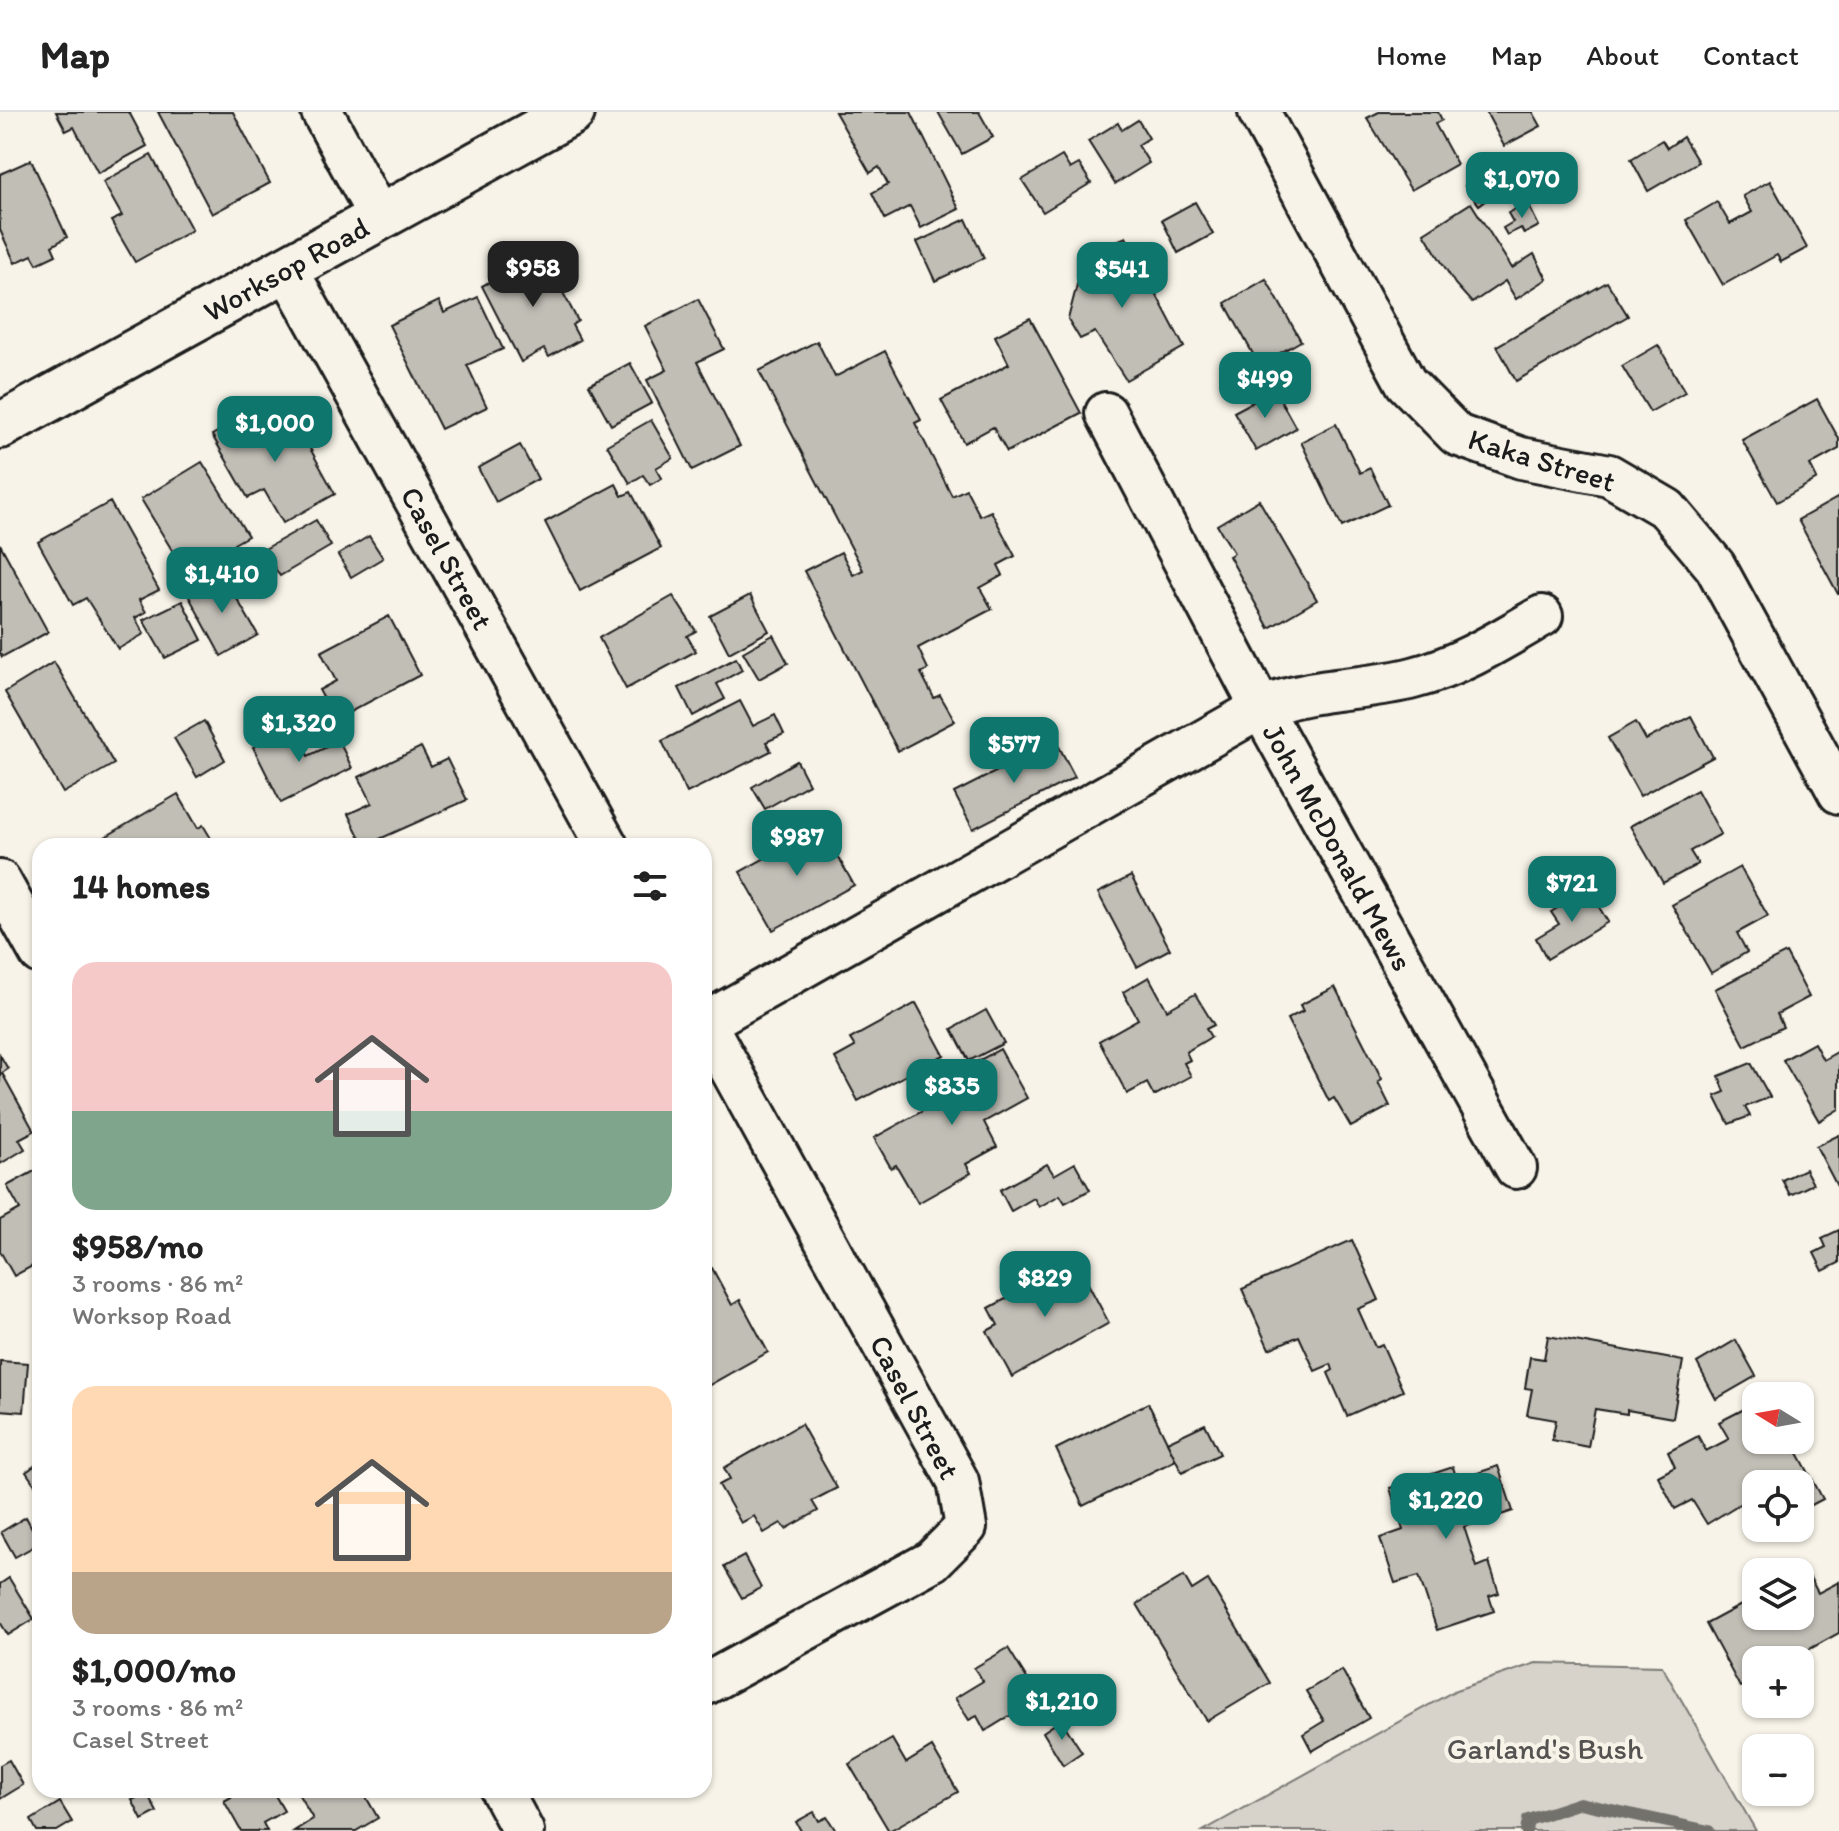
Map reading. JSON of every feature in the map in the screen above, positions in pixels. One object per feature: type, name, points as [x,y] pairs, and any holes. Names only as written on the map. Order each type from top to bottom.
[{"type":"street","points":[[322,112],[379,217]]},
{"type":"street","name":"Worksop Road","points":[[0,426],[572,112]]},
{"type":"street","name":"Kaka Street","points":[[1259,112],[1406,383],[1457,435],[1521,458],[1609,475],[1667,509],[1715,566],[1839,793]]},
{"type":"street","name":"Casel Street","points":[[287,269],[603,838]]},
{"type":"street","points":[[1106,413],[1261,708],[1289,696],[1319,691],[1356,691],[1417,677],[1473,656],[1542,616]]},
{"type":"street","name":"John McDonald Mews","points":[[712,1017],[1261,708],[1516,1168]]},
{"type":"street","points":[[0,881],[32,939]]},
{"type":"street","name":"Casel Street","points":[[712,1036],[958,1481],[966,1527],[932,1561],[712,1681]]},
{"type":"street","points":[[508,1798],[523,1831]]},
{"type":"green space","name":"Garland's Bush","points":[[1536,1663],[1662,1666],[1756,1831],[1203,1831],[1456,1690]]},
{"type":"building","points":[[56,112],[129,112],[147,146],[98,173],[74,127],[66,131]]},
{"type":"building","points":[[158,112],[233,112],[270,183],[212,214]]},
{"type":"building","points":[[835,112],[911,112],[959,209],[921,228],[910,206],[885,219],[872,193],[888,184],[879,167],[870,173]]},
{"type":"building","points":[[938,112],[979,112],[993,137],[962,154]]},
{"type":"building","points":[[1379,112],[1438,112],[1442,120],[1435,124],[1457,164],[1411,190],[1367,118]]},
{"type":"building","points":[[1486,112],[1533,112],[1541,126],[1504,146]]},
{"type":"building","points":[[1138,120],[1149,138],[1138,145],[1149,163],[1115,184],[1088,141],[1118,123],[1122,130]]},
{"type":"building","points":[[1683,137],[1698,162],[1648,191],[1631,159],[1662,140],[1667,148]]},
{"type":"building","points":[[151,155],[192,230],[135,262],[111,221],[122,216],[103,182]]},
{"type":"building","points":[[1062,156],[1070,169],[1079,164],[1091,183],[1043,212],[1022,180]]},
{"type":"building","points":[[31,160],[67,237],[52,246],[56,255],[37,264],[32,255],[15,263],[0,230],[0,174]]},
{"type":"building","points":[[1498,163],[1512,182],[1479,205],[1465,186]]},
{"type":"building","points":[[1770,181],[1807,248],[1781,262],[1777,255],[1723,285],[1686,220],[1717,202],[1730,224],[1752,212],[1743,196]]},
{"type":"building","points":[[1195,202],[1213,234],[1178,253],[1162,220]]},
{"type":"building","points":[[1527,202],[1539,226],[1524,234],[1521,228],[1507,235],[1503,228],[1513,222],[1508,213]]},
{"type":"building","points":[[1471,203],[1512,268],[1534,254],[1547,279],[1516,299],[1505,281],[1472,303],[1455,284],[1424,233]]},
{"type":"building","points":[[966,219],[984,258],[935,281],[917,242]]},
{"type":"building","points":[[1126,237],[1184,347],[1126,380],[1095,332],[1080,339],[1068,319],[1085,254]]},
{"type":"building","points":[[542,253],[578,321],[572,325],[580,340],[549,357],[544,349],[521,362],[482,286]]},
{"type":"building","points":[[1266,279],[1301,341],[1259,365],[1225,303]]},
{"type":"building","points":[[1607,282],[1628,316],[1516,381],[1497,346]]},
{"type":"building","points":[[478,297],[503,349],[467,365],[487,407],[441,429],[389,325],[439,301],[444,313]]},
{"type":"building","points":[[698,299],[724,349],[697,362],[740,446],[692,470],[647,380],[667,370],[645,326]]},
{"type":"building","points":[[1030,318],[1081,413],[1007,452],[993,427],[964,443],[941,400],[1009,364],[995,336]]},
{"type":"building","points":[[817,341],[835,377],[885,351],[921,420],[915,423],[952,496],[966,489],[980,516],[991,511],[1015,556],[998,565],[1003,575],[980,588],[992,609],[918,648],[928,669],[921,673],[934,698],[940,695],[955,721],[898,751],[804,571],[841,552],[853,575],[863,570],[759,371]]},
{"type":"building","points":[[1658,345],[1685,392],[1650,412],[1622,366]]},
{"type":"building","points":[[630,363],[652,403],[611,425],[589,385]]},
{"type":"building","points":[[1275,390],[1296,428],[1256,451],[1234,412]]},
{"type":"building","points":[[1817,399],[1839,439],[1839,449],[1810,465],[1817,479],[1777,502],[1742,440]]},
{"type":"building","points":[[289,410],[335,494],[283,523],[264,490],[248,498],[212,435],[249,414],[257,427]]},
{"type":"building","points":[[651,420],[673,458],[656,468],[662,478],[650,485],[643,475],[630,483],[607,445]]},
{"type":"building","points":[[1336,424],[1360,473],[1370,468],[1388,505],[1342,527],[1301,442]]},
{"type":"building","points":[[520,445],[538,479],[496,502],[478,468]]},
{"type":"building","points":[[202,462],[248,536],[234,544],[241,556],[227,565],[220,553],[215,556],[210,548],[181,565],[141,499]]},
{"type":"building","points":[[616,484],[622,496],[631,492],[661,548],[580,591],[545,522]]},
{"type":"building","points":[[1839,497],[1839,594],[1838,594],[1798,520]]},
{"type":"building","points":[[1259,500],[1317,600],[1269,628],[1229,556],[1234,553],[1217,525]]},
{"type":"building","points":[[110,502],[159,590],[139,600],[146,612],[135,618],[144,634],[118,649],[86,598],[73,605],[38,542]]},
{"type":"building","points":[[316,520],[331,546],[280,576],[263,550]]},
{"type":"building","points":[[369,536],[383,558],[351,577],[338,555]]},
{"type":"building","points":[[0,544],[48,632],[2,657],[0,653]]},
{"type":"building","points":[[222,573],[258,635],[221,656],[187,593]]},
{"type":"building","points":[[750,595],[769,631],[729,653],[710,616]]},
{"type":"building","points":[[673,596],[696,631],[687,636],[696,651],[626,689],[599,638]]},
{"type":"building","points":[[182,601],[202,640],[165,658],[143,620]]},
{"type":"building","points":[[389,616],[420,675],[335,720],[319,690],[336,681],[321,652]]},
{"type":"building","points":[[773,635],[788,663],[759,679],[743,652]]},
{"type":"building","points":[[736,658],[742,670],[717,684],[725,699],[693,716],[679,688]]},
{"type":"building","points":[[54,662],[114,764],[63,793],[5,692]]},
{"type":"building","points":[[740,701],[753,726],[775,715],[784,734],[766,742],[771,751],[687,793],[662,741]]},
{"type":"building","points":[[1691,716],[1713,757],[1640,796],[1608,738],[1636,722],[1646,740]]},
{"type":"building","points":[[204,721],[225,760],[197,777],[174,738]]},
{"type":"building","points":[[294,727],[308,756],[339,741],[352,768],[281,803],[253,747]]},
{"type":"building","points":[[1056,741],[1075,777],[973,829],[954,793]]},
{"type":"building","points":[[421,747],[431,767],[447,759],[467,800],[382,838],[360,838],[348,814],[372,803],[359,777]]},
{"type":"building","points":[[797,761],[809,784],[765,809],[752,787]]},
{"type":"building","points":[[1697,790],[1721,834],[1690,851],[1698,864],[1663,883],[1630,826]]},
{"type":"building","points":[[178,794],[198,828],[203,825],[211,838],[104,838]]},
{"type":"building","points":[[821,827],[854,885],[773,930],[740,872]]},
{"type":"building","points":[[1740,867],[1768,916],[1737,933],[1747,952],[1711,973],[1672,905]]},
{"type":"building","points":[[1131,876],[1170,949],[1137,967],[1098,893]]},
{"type":"building","points":[[1588,889],[1608,922],[1547,959],[1536,938],[1559,924],[1551,912]]},
{"type":"building","points":[[1786,953],[1809,997],[1777,1014],[1783,1027],[1745,1046],[1715,989]]},
{"type":"building","points":[[1149,977],[1167,1010],[1195,994],[1214,1025],[1206,1029],[1211,1037],[1186,1052],[1190,1060],[1184,1063],[1191,1076],[1154,1096],[1147,1083],[1127,1094],[1099,1041],[1138,1019],[1123,992]]},
{"type":"building","points":[[1335,987],[1382,1079],[1378,1082],[1390,1106],[1351,1127],[1334,1098],[1329,1101],[1287,1019],[1303,1011],[1300,1005]]},
{"type":"building","points":[[916,1003],[944,1055],[858,1101],[835,1058],[855,1047],[850,1039]]},
{"type":"building","points":[[986,1010],[1004,1043],[969,1061],[952,1029]]},
{"type":"building","points":[[1814,1043],[1823,1060],[1839,1051],[1839,1109],[1819,1121],[1783,1060]]},
{"type":"building","points":[[1000,1049],[1027,1098],[984,1122],[997,1147],[966,1164],[971,1173],[918,1203],[896,1165],[891,1168],[874,1138],[946,1098],[937,1083]]},
{"type":"building","points":[[0,1055],[8,1069],[2,1073],[32,1132],[19,1139],[25,1149],[0,1164]]},
{"type":"building","points":[[1751,1063],[1770,1097],[1745,1107],[1750,1116],[1729,1124],[1715,1096],[1725,1092],[1719,1076]]},
{"type":"building","points":[[1839,1135],[1839,1190],[1816,1146]]},
{"type":"building","points":[[1075,1163],[1090,1190],[1065,1203],[1060,1195],[1039,1207],[1034,1198],[1011,1211],[1000,1190],[1047,1164],[1054,1175]]},
{"type":"building","points":[[1805,1169],[1813,1184],[1790,1195],[1782,1180]]},
{"type":"building","points":[[32,1172],[32,1266],[14,1276],[0,1251],[0,1220],[20,1209],[7,1186]]},
{"type":"building","points":[[1839,1230],[1839,1263],[1823,1271],[1814,1253],[1826,1247],[1822,1238]]},
{"type":"building","points":[[1352,1240],[1379,1300],[1358,1309],[1375,1347],[1382,1344],[1403,1391],[1347,1416],[1328,1373],[1333,1370],[1331,1364],[1315,1371],[1299,1336],[1269,1349],[1242,1289]]},
{"type":"building","points":[[1076,1261],[1109,1323],[1012,1377],[987,1331],[998,1325],[989,1308]]},
{"type":"building","points":[[712,1268],[732,1305],[740,1300],[768,1352],[712,1384]]},
{"type":"building","points":[[1548,1336],[1683,1361],[1673,1418],[1627,1410],[1627,1414],[1595,1409],[1588,1447],[1552,1440],[1556,1420],[1527,1415],[1532,1389],[1525,1388],[1530,1357],[1544,1359]]},
{"type":"building","points":[[1736,1340],[1756,1376],[1716,1399],[1697,1363]]},
{"type":"building","points":[[0,1361],[28,1363],[24,1412],[0,1410]]},
{"type":"building","points":[[1148,1403],[1176,1460],[1083,1506],[1056,1449]]},
{"type":"building","points":[[1742,1410],[1742,1454],[1799,1454],[1807,1470],[1742,1470],[1742,1502],[1707,1524],[1692,1500],[1675,1509],[1658,1476],[1675,1467],[1668,1452],[1698,1436],[1706,1451],[1729,1439],[1719,1422]]},
{"type":"building","points":[[801,1424],[837,1488],[812,1501],[818,1511],[786,1529],[781,1523],[764,1533],[754,1516],[741,1523],[719,1485],[730,1479],[724,1468]]},
{"type":"building","points":[[1205,1424],[1220,1454],[1182,1472],[1167,1442]]},
{"type":"building","points":[[1498,1466],[1513,1511],[1464,1527],[1477,1567],[1489,1562],[1499,1593],[1489,1596],[1494,1611],[1437,1630],[1419,1576],[1395,1583],[1380,1538],[1403,1530],[1390,1488],[1453,1467],[1457,1480]]},
{"type":"building","points":[[1814,1482],[1823,1499],[1814,1504]]},
{"type":"building","points":[[26,1517],[32,1528],[32,1547],[15,1557],[1,1532]]},
{"type":"building","points":[[744,1556],[761,1588],[742,1598],[724,1567]]},
{"type":"building","points":[[1184,1576],[1192,1590],[1208,1580],[1270,1683],[1207,1721],[1137,1604]]},
{"type":"building","points":[[9,1578],[32,1616],[32,1620],[8,1635],[0,1622],[0,1584]]},
{"type":"building","points":[[1839,1582],[1839,1633],[1814,1647],[1742,1646],[1740,1687],[1706,1624],[1742,1605],[1742,1630],[1814,1630],[1814,1585],[1818,1593]]},
{"type":"building","points":[[1008,1648],[1039,1698],[985,1731],[977,1716],[969,1720],[955,1698],[983,1681],[974,1668]]},
{"type":"building","points":[[1342,1670],[1369,1718],[1312,1751],[1303,1734],[1324,1721],[1306,1691]]},
{"type":"building","points":[[1061,1720],[1082,1752],[1063,1765],[1043,1732]]},
{"type":"building","points":[[892,1739],[906,1763],[932,1747],[958,1792],[889,1831],[849,1764]]},
{"type":"building","points":[[9,1760],[23,1785],[0,1799],[0,1765]]},
{"type":"building","points":[[150,1798],[157,1812],[142,1820],[132,1800]]},
{"type":"building","points":[[229,1798],[277,1798],[284,1811],[263,1823],[267,1831],[241,1831],[224,1801]]},
{"type":"building","points":[[301,1798],[367,1798],[378,1818],[356,1831],[294,1831],[313,1819]]},
{"type":"building","points":[[60,1802],[72,1822],[57,1831],[37,1831],[31,1820]]},
{"type":"building","points":[[814,1812],[819,1821],[827,1817],[836,1831],[801,1831],[796,1822]]},
{"type":"waterway","points":[[1526,1831],[1528,1820],[1580,1803],[1709,1831]]}]
